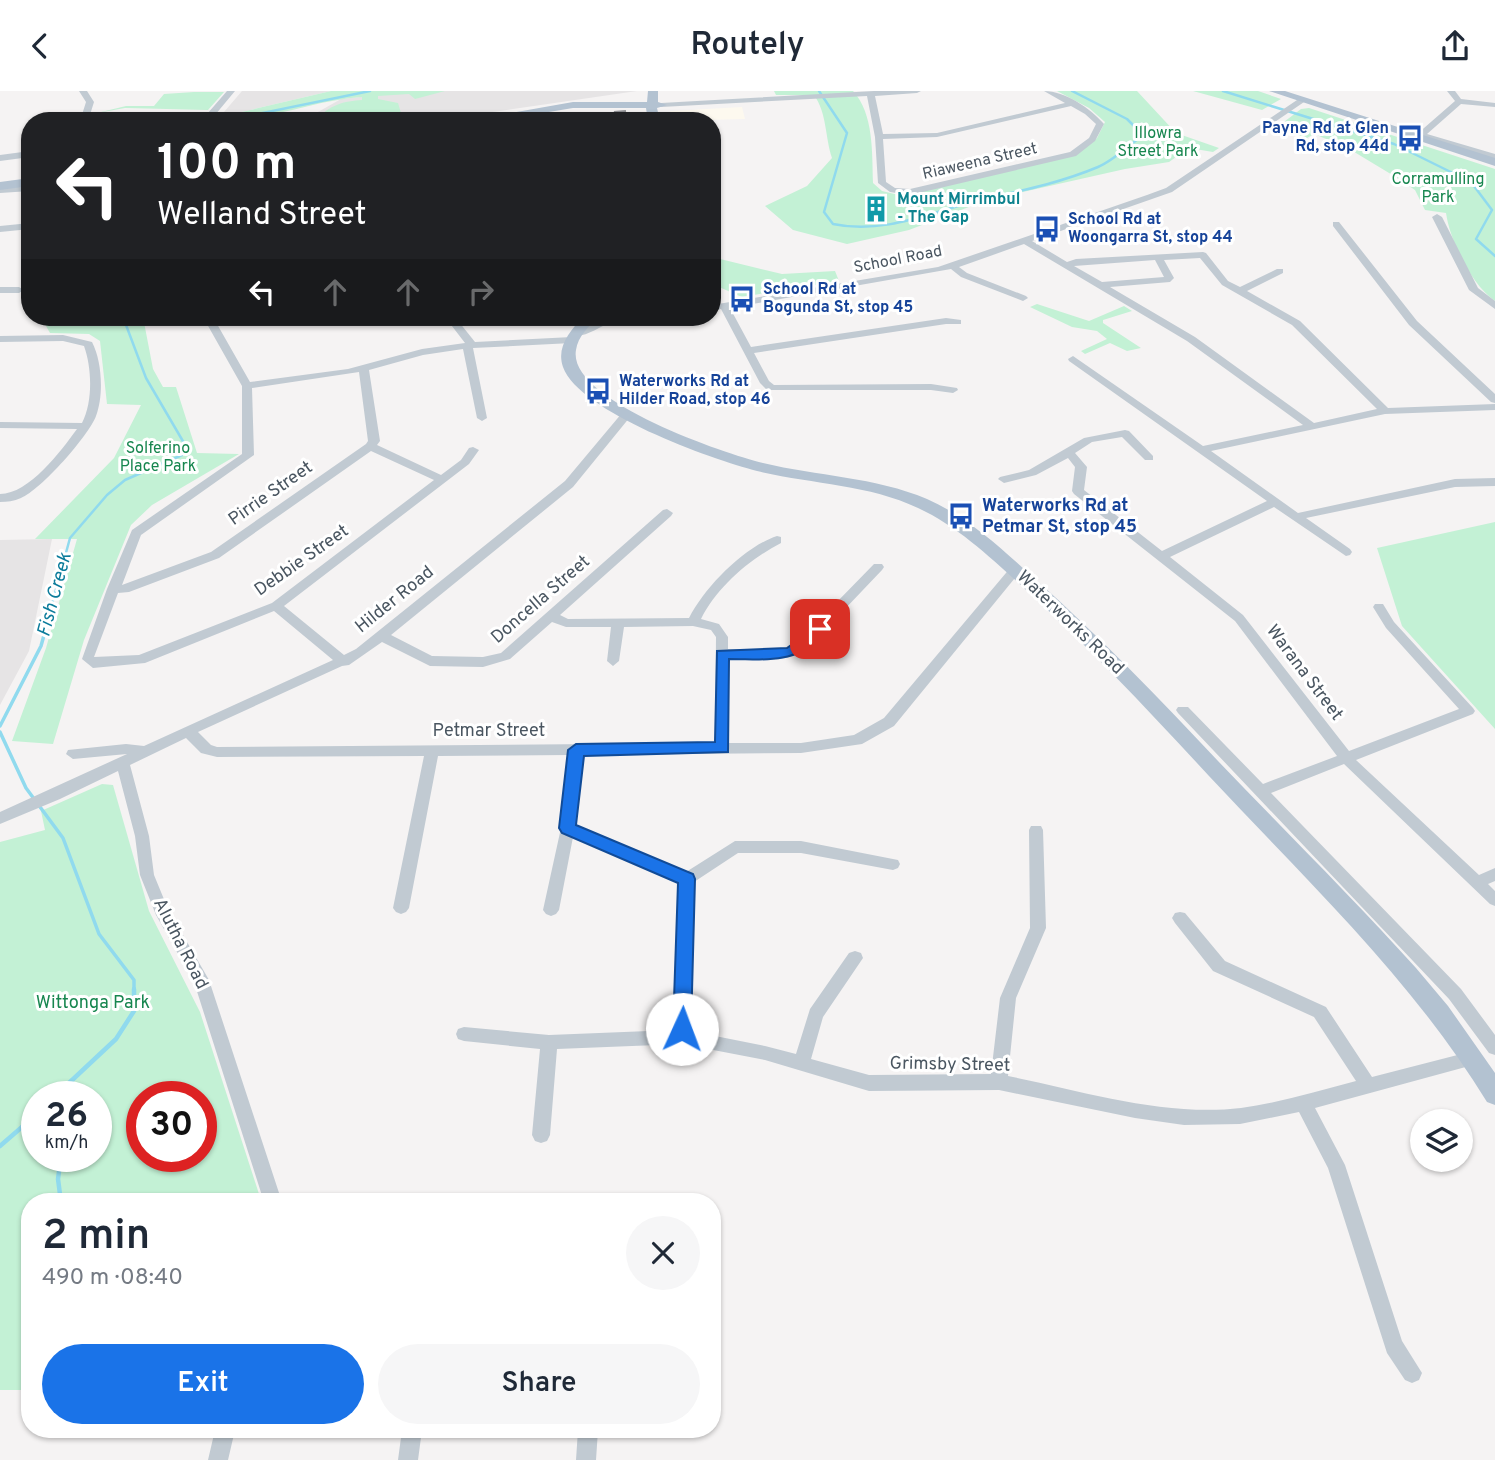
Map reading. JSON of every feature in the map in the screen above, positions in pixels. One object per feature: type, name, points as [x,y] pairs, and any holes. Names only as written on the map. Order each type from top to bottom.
[{"type":"main road","points":[[549,110],[655,102],[663,91]]},
{"type":"main road","points":[[1273,91],[1298,103],[1420,136],[1495,162]]},
{"type":"main road","points":[[544,112],[573,105],[655,102]]},
{"type":"main road","points":[[2,186],[21,184]]},
{"type":"main road","points":[[573,337],[582,326]]},
{"type":"main road","name":"Waterworks Road","points":[[573,337],[568,351],[569,362],[578,381],[603,404],[741,461],[864,485],[914,500],[961,525],[1070,619],[1349,912],[1373,923],[1448,1022],[1495,1094]]},
{"type":"street","points":[[83,91],[90,102],[87,112]]},
{"type":"street","points":[[213,112],[231,91]]},
{"type":"street","points":[[655,102],[736,102],[917,91]]},
{"type":"street","name":"Riaweena Street","points":[[865,93],[879,138],[882,183],[893,190],[917,191],[1073,155],[1092,139],[1100,124],[1088,112],[1048,91]]},
{"type":"street","points":[[1451,91],[1459,101],[1495,106]]},
{"type":"street","points":[[1420,136],[1459,101]]},
{"type":"street","name":"School Road","points":[[721,307],[926,273],[1169,190],[1298,103]]},
{"type":"street","points":[[879,138],[937,135],[1071,104]]},
{"type":"street","points":[[1420,136],[1495,156]]},
{"type":"street","points":[[0,158],[21,155]]},
{"type":"street","points":[[1437,217],[1474,290],[1495,306]]},
{"type":"street","points":[[1336,224],[1413,323],[1495,400]]},
{"type":"street","points":[[0,229],[21,227]]},
{"type":"street","points":[[1024,240],[1191,339],[1311,426]]},
{"type":"street","points":[[1066,265],[1076,262],[1203,255],[1220,278],[1296,323],[1385,411]]},
{"type":"street","points":[[1099,285],[1167,280],[1169,278],[1158,257]]},
{"type":"street","points":[[952,266],[964,275],[1023,298]]},
{"type":"street","points":[[1240,291],[1280,271]]},
{"type":"street","points":[[0,291],[19,290]]},
{"type":"street","points":[[721,311],[748,351],[765,383],[771,388],[931,387],[953,390]]},
{"type":"street","points":[[748,351],[946,321],[957,322]]},
{"type":"street","points":[[113,589],[132,539],[140,528],[248,455],[247,386],[213,326]]},
{"type":"street","points":[[456,326],[470,346],[482,418]]},
{"type":"street","points":[[247,386],[364,369],[422,352],[573,337],[596,326]]},
{"type":"street","points":[[0,339],[71,339],[90,347],[93,408],[86,426],[24,493],[0,498]]},
{"type":"street","points":[[1073,359],[1346,552]]},
{"type":"street","points":[[364,369],[374,441],[370,446],[442,479]]},
{"type":"street","points":[[1200,450],[1385,411],[1495,407]]},
{"type":"street","name":"Hilder Road","points":[[0,818],[344,662],[382,636],[569,484],[626,415]]},
{"type":"street","points":[[0,425],[86,426]]},
{"type":"street","points":[[1004,479],[1032,473],[1091,438],[1125,433],[1149,458]]},
{"type":"street","name":"Pirrie Street","points":[[113,589],[125,589],[215,555],[370,446]]},
{"type":"street","name":"Debbie Street","points":[[113,589],[88,659],[93,663],[140,660],[276,606],[465,462],[473,450]]},
{"type":"street","name":"Warana Street","points":[[1069,453],[1081,467],[1080,482],[1076,488],[1078,491],[1246,625],[1346,758],[1495,900]]},
{"type":"street","points":[[1296,517],[1455,483],[1495,482]]},
{"type":"street","points":[[1160,557],[1275,502]]},
{"type":"street","name":"Doncella Street","points":[[382,636],[430,661],[491,661],[505,656],[667,513]]},
{"type":"street","points":[[693,622],[699,607],[761,546],[777,540]]},
{"type":"street","points":[[722,654],[781,654],[798,650],[878,567]]},
{"type":"street","name":"Petmar Street","points":[[188,731],[206,749],[217,752],[820,747],[857,740],[888,722],[1015,570]]},
{"type":"street","points":[[276,606],[344,662]]},
{"type":"street","points":[[1260,791],[1468,711],[1390,625],[1379,607]]},
{"type":"street","points":[[551,616],[566,623],[693,622],[715,627],[722,637],[722,748]]},
{"type":"street","points":[[613,661],[618,623]]},
{"type":"street","points":[[1183,710],[1367,902],[1373,923],[1455,993],[1495,1048]]},
{"type":"street","name":"Hilder Road","points":[[74,754],[126,749],[145,751]]},
{"type":"street","points":[[551,910],[568,828],[576,750]]},
{"type":"street","points":[[401,908],[432,751]]},
{"type":"street","name":"Alutha Road","points":[[122,763],[142,836],[147,875],[160,911],[201,980],[270,1193]]},
{"type":"street","points":[[568,828],[687,879]]},
{"type":"street","points":[[999,1082],[1008,998],[1038,928],[1036,830]]},
{"type":"street","points":[[687,879],[735,847],[801,847],[893,864]]},
{"type":"street","points":[[1477,883],[1495,874]]},
{"type":"street","points":[[682,1037],[687,879]]},
{"type":"street","points":[[1349,912],[1367,902]]},
{"type":"street","points":[[1180,918],[1219,966],[1320,1013],[1368,1086]]},
{"type":"street","points":[[802,1062],[816,1014],[855,958]]},
{"type":"street","name":"Grimsby Street","points":[[464,1034],[549,1042],[682,1037],[802,1062],[869,1083],[999,1082],[1135,1110],[1184,1117],[1240,1116],[1303,1103],[1473,1058]]},
{"type":"street","points":[[541,1135],[549,1042]]},
{"type":"street","points":[[1303,1103],[1336,1165],[1394,1346],[1412,1373]]},
{"type":"street","points":[[218,1460],[223,1438]]},
{"type":"street","points":[[408,1460],[411,1438]]},
{"type":"street","points":[[586,1460],[588,1438]]},
{"type":"shaded area","points":[[242,91],[331,91],[242,112],[224,112]]},
{"type":"shaded area","points":[[419,91],[637,91],[492,112],[318,112],[341,99]]},
{"type":"shaded area","points":[[742,107],[745,119],[721,120],[721,112],[669,112]]},
{"type":"shaded area","points":[[52,539],[29,651],[0,705],[0,540]]},
{"type":"green space","points":[[331,91],[445,91],[415,99],[409,94],[378,96],[378,99],[398,103],[401,112],[325,112],[343,103],[362,100],[362,97],[282,112],[242,112]]},
{"type":"green space","name":"Illowra Street Park","points":[[774,91],[853,91],[860,100],[868,122],[873,183],[882,191],[903,196],[1075,155],[1097,138],[1105,122],[1089,108],[1057,91],[1137,91],[1176,133],[1219,148],[1213,152],[1189,148],[1169,162],[1125,169],[987,200],[909,230],[847,244],[793,230],[765,206],[807,186],[832,158],[824,117],[814,95],[776,95]]},
{"type":"green space","points":[[1193,91],[1258,91],[1281,99],[1262,110]]},
{"type":"green space","points":[[224,92],[208,110],[125,108],[101,112],[126,106],[154,106],[164,94]]},
{"type":"green space","name":"Corramulling Park","points":[[1309,108],[1495,169],[1495,301],[1478,284],[1463,261],[1446,213],[1425,210],[1415,190],[1346,147],[1314,134],[1307,138],[1276,128],[1301,109]]},
{"type":"green space","points":[[721,259],[782,274],[835,271],[839,281],[742,297],[721,288]]},
{"type":"green space","points":[[1037,304],[1089,321],[1124,306],[1132,311],[1103,320],[1103,323],[1141,348],[1127,351],[1110,343],[1085,354],[1081,351],[1107,339],[1097,331],[1072,327],[1030,307]]},
{"type":"green space","name":"Solferino Place Park","points":[[46,326],[145,326],[153,369],[163,387],[176,387],[197,453],[239,454],[152,505],[131,525],[84,640],[53,744],[12,741],[46,648],[77,539],[35,539],[114,458],[141,405],[107,404],[100,341],[89,334],[50,333]]},
{"type":"green space","points":[[1495,522],[1495,729],[1402,626],[1377,548]]},
{"type":"green space","name":"Wittonga Park","points":[[102,784],[113,785],[149,911],[200,1012],[259,1193],[21,1193],[21,1390],[0,1390],[0,842],[45,830],[41,811]]},
{"type":"waterway","name":"Fish Creek","points":[[267,112],[370,91]]},
{"type":"waterway","points":[[819,91],[847,133],[824,212],[833,224],[852,227],[907,221],[1069,178],[1114,158],[1138,139],[1138,130],[1127,119],[1072,91]]},
{"type":"waterway","points":[[1223,91],[1394,144],[1471,182],[1492,210],[1476,239],[1495,256]]},
{"type":"waterway","name":"Fish Creek","points":[[48,619],[70,538],[107,495],[125,480],[182,455],[184,443],[146,378],[126,326]]},
{"type":"waterway","name":"Fish Creek","points":[[0,726],[41,646],[49,617]]},
{"type":"waterway","name":"Fish Creek","points":[[0,732],[26,788],[63,838],[99,934],[134,980],[134,1011],[116,1039],[71,1081]]},
{"type":"waterway","name":"Fish Creek","points":[[0,1146],[21,1128]]},
{"type":"waterway","points":[[59,1172],[60,1193]]},
{"type":"place","name":"Payne Rd at Glen Rd, stop 44d","points":[[1410,138]]},
{"type":"place","name":"Mount Mirrimbul - The Gap","points":[[876,209]]},
{"type":"place","name":"School Rd at Woongarra St, stop 44","points":[[1047,229]]},
{"type":"place","name":"School Rd at Bogunda St, stop 45","points":[[742,299]]},
{"type":"place","name":"Waterworks Rd at Hilder Road, stop 46","points":[[598,391]]},
{"type":"place","name":"Waterworks Rd at Petmar St, stop 45","points":[[961,516]]},
{"type":"route","points":[[682,1029],[687,879],[568,828],[576,750],[722,748],[722,654],[789,653],[806,645],[820,629]]}]
